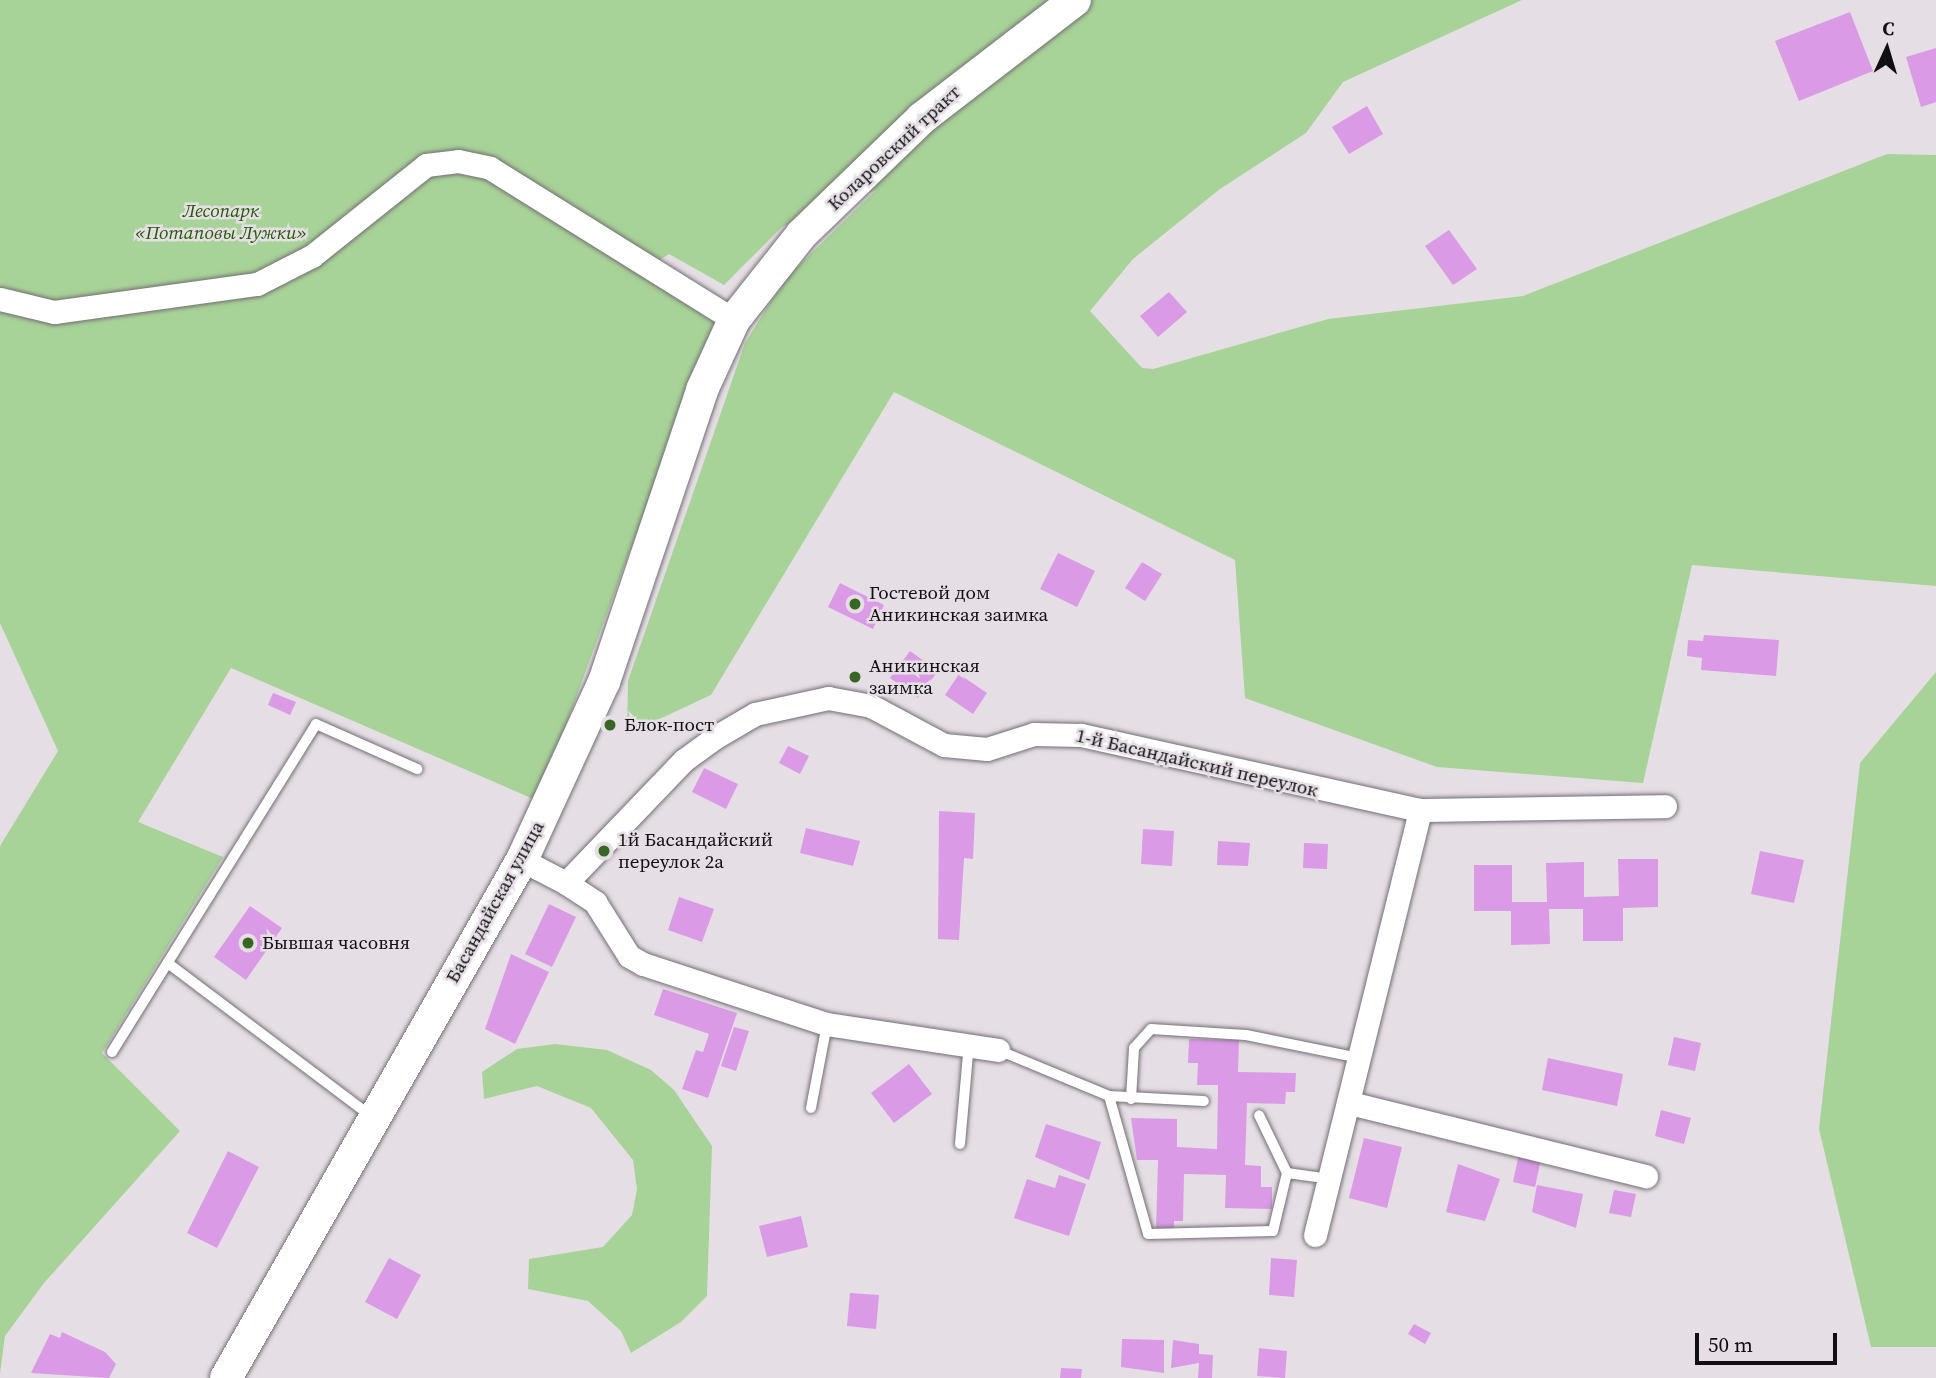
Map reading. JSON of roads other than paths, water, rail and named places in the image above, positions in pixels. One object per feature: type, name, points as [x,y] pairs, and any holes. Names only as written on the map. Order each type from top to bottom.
[{"type":"street","name":"Коларовский тракт","points":[[734,320],[802,234],[922,118],[1075,0]]},
{"type":"street","points":[[0,299],[54,312],[257,284],[312,256],[426,165],[458,161],[490,168],[734,320]]},
{"type":"street","name":"Басандайская улица","points":[[226,1378],[372,1117],[522,860],[604,682],[702,390],[734,320]]},
{"type":"street","name":"1-й Басандайский переулок","points":[[566,884],[704,745],[755,714],[828,698],[871,706],[944,745],[987,749],[1034,734],[1081,735],[1420,810],[1665,806]]},
{"type":"street","points":[[1315,1236],[1362,1058],[1420,810]]},
{"type":"street","points":[[522,860],[595,902],[623,948],[643,964],[827,1024],[969,1043],[998,1050]]},
{"type":"street","points":[[1350,1103],[1646,1176]]},
{"type":"lane","points":[[112,1052],[316,724],[417,769]]},
{"type":"lane","points":[[169,964],[372,1117]]},
{"type":"lane","points":[[811,1108],[827,1024]]},
{"type":"lane","points":[[1131,1099],[1134,1048],[1151,1029],[1246,1035],[1362,1058]]},
{"type":"lane","points":[[960,1144],[969,1043]]},
{"type":"lane","points":[[998,1050],[1109,1096],[1204,1101]]},
{"type":"lane","points":[[1109,1096],[1148,1234],[1273,1231],[1286,1173],[1259,1115]]},
{"type":"lane","points":[[1286,1173],[1330,1179]]},
{"type":"place","name":"Гостевой дом Аникинская заимка","points":[[855,604]]},
{"type":"place","name":"Аникинская заимка","points":[[855,677]]},
{"type":"place","name":"Блок-пост","points":[[610,725]]},
{"type":"place","name":"1й Басандайский переулок 2а","points":[[604,851]]},
{"type":"place","name":"Бывшая часовня","points":[[248,943]]},
{"type":"park label","name":"Лесопарк «Потаповы Лужки»","points":[[221,222]]}]
